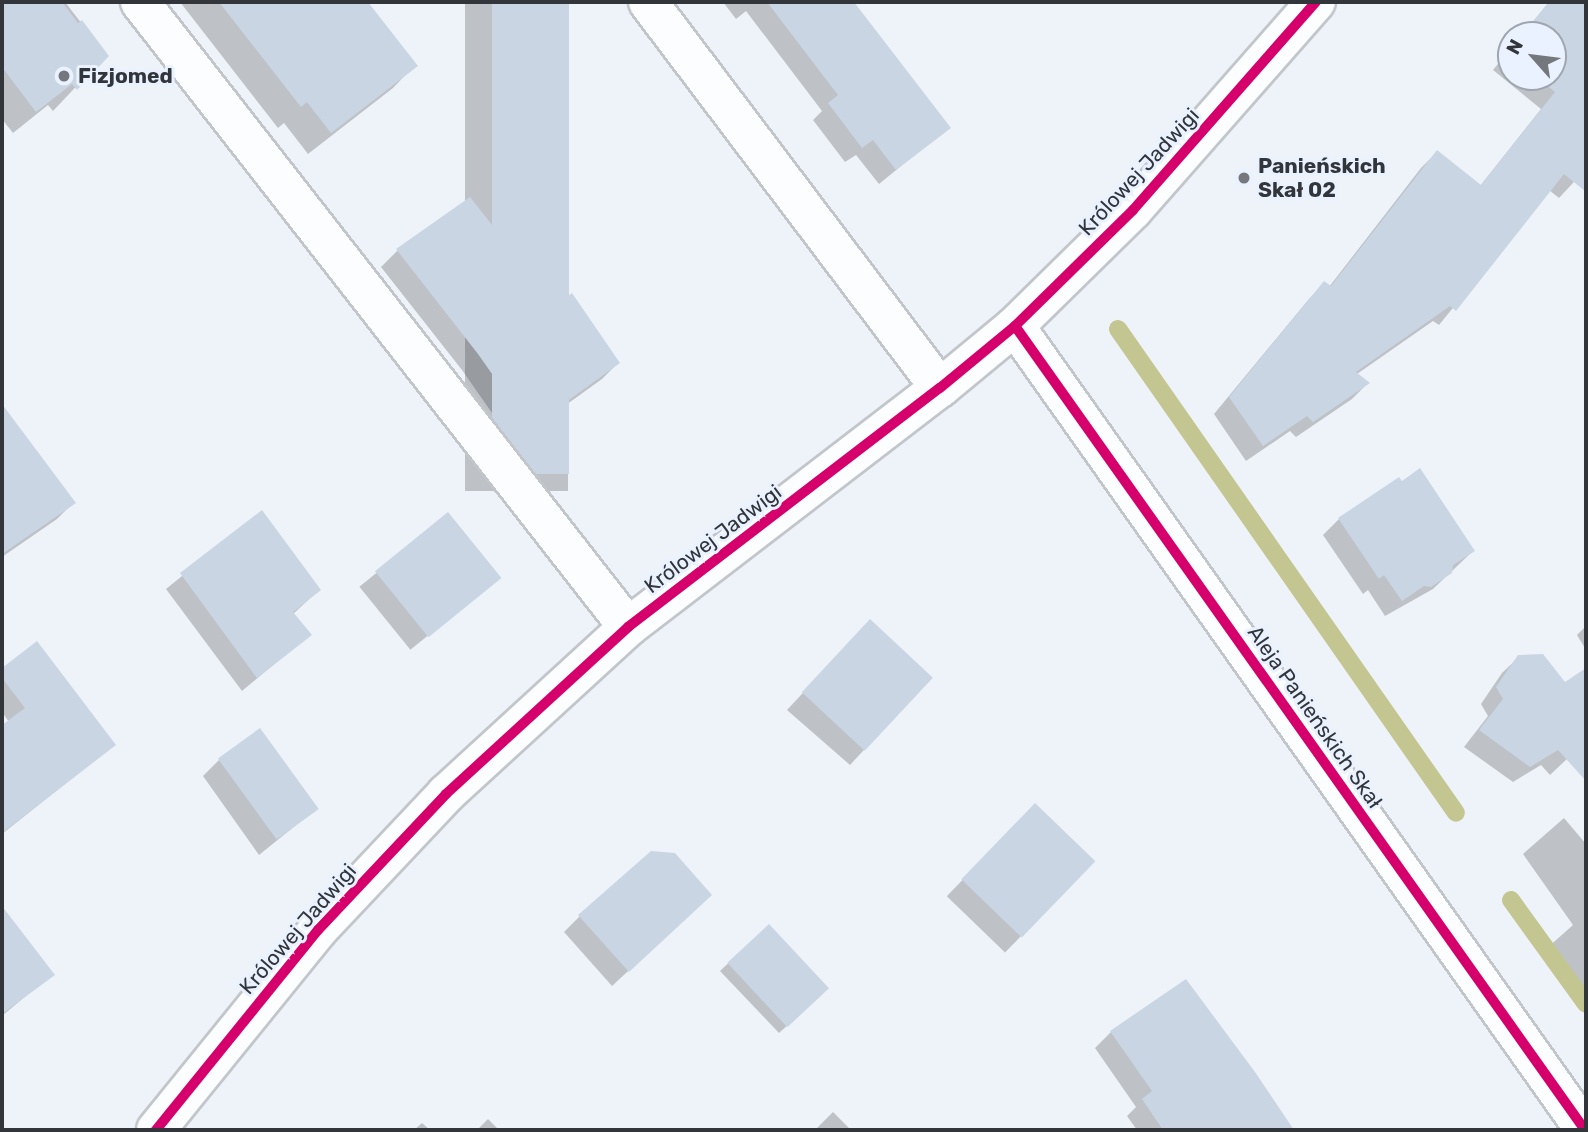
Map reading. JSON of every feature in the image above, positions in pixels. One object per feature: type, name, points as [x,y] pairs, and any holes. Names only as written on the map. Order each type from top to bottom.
[{"type":"street","points":[[140,2],[628,627]]},
{"type":"street","points":[[648,2],[940,388]]},
{"type":"street","name":"Królowej Jadwigi","points":[[156,1130],[318,930],[446,794],[628,627],[940,388],[1014,326],[1133,211],[1316,2]]},
{"type":"street","name":"Aleja Panieńskich Skał","points":[[1014,326],[1584,1123]]},
{"type":"building","name":"Fizjomed","points":[[2,2],[62,2],[78,23],[82,20],[109,56],[77,90],[72,84],[36,112],[2,67]]},
{"type":"building","points":[[219,2],[368,2],[418,66],[331,133],[307,102],[301,107]]},
{"type":"building","points":[[492,2],[569,2],[569,474],[492,474]]},
{"type":"building","points":[[767,2],[854,2],[951,128],[896,170],[873,140],[862,148],[828,103],[838,95]]},
{"type":"building","points":[[1549,2],[1586,2],[1586,192],[1564,174],[1456,311],[1450,306],[1356,372],[1370,383],[1313,422],[1307,416],[1263,446],[1229,397],[1324,281],[1331,286],[1437,150],[1481,185],[1554,91],[1567,91],[1567,21],[1533,21]]},
{"type":"building","points":[[470,197],[555,305],[572,293],[620,363],[530,428],[478,354],[396,249]]},
{"type":"building","points":[[2,404],[76,503],[2,554]]},
{"type":"building","points":[[1420,468],[1475,551],[1453,565],[1452,573],[1431,587],[1424,586],[1402,601],[1384,575],[1379,579],[1338,518],[1399,477],[1402,481]]},
{"type":"building","points":[[262,510],[321,590],[293,612],[312,635],[257,678],[180,573]]},
{"type":"building","points":[[448,512],[501,578],[428,637],[375,571]]},
{"type":"building","points":[[870,619],[933,678],[865,751],[802,692]]},
{"type":"building","points":[[37,641],[116,745],[2,833],[2,725],[25,708],[2,678],[2,668]]},
{"type":"building","points":[[1543,654],[1565,682],[1586,668],[1586,781],[1558,750],[1530,767],[1479,730],[1503,699],[1496,687],[1518,655]]},
{"type":"building","points":[[260,728],[319,809],[277,839],[218,759]]},
{"type":"building","points":[[1035,803],[1095,861],[1022,938],[961,879]]},
{"type":"building","points":[[651,851],[675,853],[712,895],[629,972],[578,915]]},
{"type":"building","points":[[2,906],[55,975],[2,1014]]},
{"type":"building","points":[[769,924],[829,988],[787,1027],[727,963]]},
{"type":"building","points":[[1186,979],[1294,1130],[1163,1130],[1142,1099],[1152,1091],[1110,1031]]},
{"type":"waterway","points":[[1118,329],[1456,813]]},
{"type":"waterway","points":[[1511,900],[1586,1004]]},
{"type":"cycle path","points":[[156,1130],[318,930],[446,794],[628,627],[940,388],[1015,326],[1133,210],[1316,2]]},
{"type":"cycle path","points":[[1015,326],[1585,1130]]},
{"type":"place","name":"Fizjomed","points":[[64,76]]},
{"type":"place","name":"Panieńskich Skał 02","points":[[1244,178]]}]
